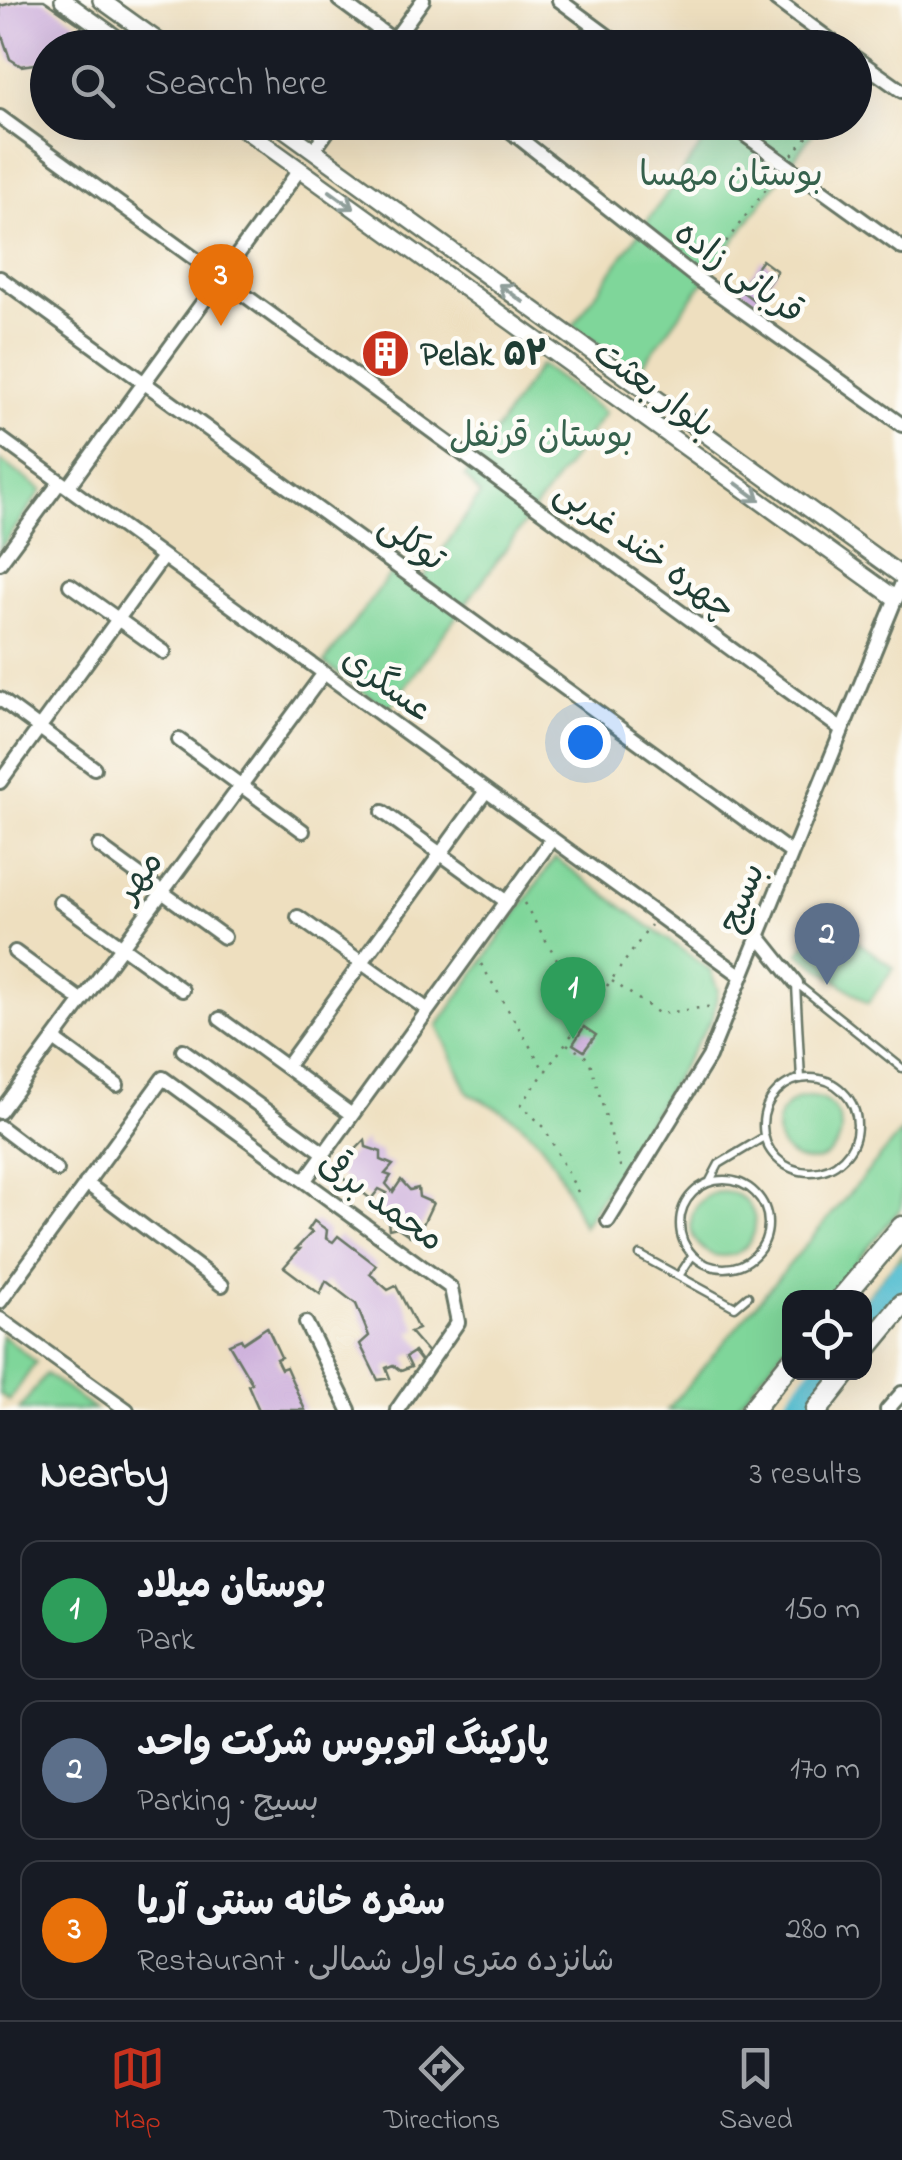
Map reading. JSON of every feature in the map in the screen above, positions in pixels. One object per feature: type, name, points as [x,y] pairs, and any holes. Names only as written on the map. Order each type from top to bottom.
[{"type":"highway","points":[[849,1290],[898,1230]]},
{"type":"highway","points":[[872,1341],[902,1305]]},
{"type":"highway","points":[[752,1410],[782,1373]]},
{"type":"highway","points":[[817,1410],[841,1380]]},
{"type":"street","points":[[64,0],[105,30]]},
{"type":"street","points":[[101,0],[143,30]]},
{"type":"street","points":[[340,0],[377,30]]},
{"type":"street","points":[[405,30],[423,0]]},
{"type":"street","points":[[559,0],[600,30]]},
{"type":"street","points":[[781,2],[818,30]]},
{"type":"street","points":[[872,70],[902,91]]},
{"type":"street","name":"چهره خند غربی","points":[[0,117],[30,139]]},
{"type":"street","name":"چهره خند غربی","points":[[32,140],[842,729]]},
{"type":"street","name":"بلوار بعثت","points":[[259,140],[900,585]]},
{"type":"street","name":"بلوار بعثت","points":[[300,140],[900,585]]},
{"type":"street","points":[[0,563],[144,383],[321,140]]},
{"type":"street","name":"قربانی زاده","points":[[522,140],[698,279],[902,425]]},
{"type":"street","points":[[750,140],[902,248]]},
{"type":"street","name":"توکلی","points":[[0,278],[790,852]]},
{"type":"street","name":"عسگری","points":[[0,438],[740,976]]},
{"type":"street","points":[[0,782],[164,557]]},
{"type":"street","points":[[70,585],[164,652]]},
{"type":"street","name":"بسیج","points":[[608,1221],[709,1057],[900,585]]},
{"type":"street","name":"مهر","points":[[0,1112],[324,673]]},
{"type":"street","points":[[0,699],[94,768]]},
{"type":"street","points":[[178,740],[303,831]]},
{"type":"street","points":[[286,1067],[486,791]]},
{"type":"street","points":[[383,812],[507,902]]},
{"type":"street","points":[[304,1180],[552,839]]},
{"type":"street","points":[[98,846],[224,937]]},
{"type":"street","points":[[60,902],[182,990]]},
{"type":"street","points":[[298,918],[428,1010]]},
{"type":"street","points":[[757,934],[796,984]]},
{"type":"street","points":[[14,952],[82,1001]]},
{"type":"street","points":[[220,1020],[352,1114]]},
{"type":"street","points":[[54,1039],[117,1085]]},
{"type":"street","name":"محمد برقی","points":[[183,1050],[324,1153]]},
{"type":"street","name":"محمد برقی","points":[[86,1183],[163,1078],[304,1180],[451,1288],[458,1304],[458,1322],[397,1410]]},
{"type":"street","points":[[0,1127],[57,1170]]},
{"type":"street","points":[[0,1302],[86,1183],[222,1285]]},
{"type":"street","points":[[0,1319],[127,1410]]},
{"type":"street","points":[[306,1323],[348,1410]]},
{"type":"street","points":[[887,1410],[902,1393]]},
{"type":"lane","points":[[796,984],[902,1068]]},
{"type":"lane","points":[[796,984],[801,1078]]},
{"type":"lane","points":[[801,1078],[817,1078],[844,1093],[856,1121],[848,1152],[823,1170],[808,1172],[781,1161],[764,1137],[766,1108],[774,1094],[801,1078]]},
{"type":"lane","points":[[710,1181],[740,1182],[753,1190],[768,1216],[768,1232],[755,1256],[730,1268],[704,1264],[692,1256],[679,1228],[680,1213],[686,1199],[710,1181],[720,1164],[764,1137]]},
{"type":"lane","points":[[640,1255],[736,1308],[748,1296]]},
{"type":"lane","points":[[679,1276],[692,1256]]},
{"type":"path","points":[[698,279],[805,140]]},
{"type":"path","points":[[521,882],[524,902],[588,1012]]},
{"type":"path","points":[[578,1192],[544,1128],[521,1105],[657,915]]},
{"type":"path","points":[[481,964],[545,1072]]},
{"type":"path","points":[[611,980],[660,1014],[724,1002]]},
{"type":"path","points":[[566,1043],[589,1059],[621,1168]]},
{"type":"green space","name":"بوستان مهسا","points":[[705,140],[808,140],[637,373],[573,326]]},
{"type":"green space","name":"بوستان قرنفل","points":[[540,365],[605,413],[388,710],[324,663],[391,573],[416,589],[480,495],[465,476]]},
{"type":"green space","points":[[0,460],[42,490],[0,550]]},
{"type":"green space","points":[[555,858],[710,970],[718,990],[713,1017],[583,1227],[553,1162],[530,1132],[494,1106],[469,1094],[438,1026]]},
{"type":"green space","points":[[825,918],[894,968],[868,1003],[799,953]]},
{"type":"green space","points":[[809,1097],[832,1106],[841,1129],[832,1152],[809,1161],[786,1152],[777,1129],[786,1106]]},
{"type":"green space","points":[[902,1131],[902,1207],[833,1290],[782,1290],[782,1351],[734,1410],[667,1410]]},
{"type":"green space","points":[[723,1192],[746,1201],[755,1224],[746,1247],[723,1256],[700,1247],[691,1224],[700,1201]]},
{"type":"green space","points":[[902,1254],[902,1281],[872,1319],[872,1290]]},
{"type":"green space","points":[[2,1335],[36,1362],[9,1401],[0,1394]]},
{"type":"green space","points":[[46,1374],[95,1410],[19,1410]]},
{"type":"building","points":[[44,0],[82,26],[79,30],[30,30],[30,65],[21,66],[10,59],[0,30],[0,6]]},
{"type":"building","points":[[762,260],[777,271],[755,301],[740,290]]},
{"type":"building","name":"Pelak ۵۲","points":[[387,333],[405,345],[383,374],[365,361]]},
{"type":"building","points":[[584,1027],[596,1035],[584,1051],[573,1044]]},
{"type":"building","points":[[365,1140],[366,1147],[381,1152],[381,1160],[393,1165],[385,1174],[391,1176],[386,1184],[393,1192],[401,1180],[410,1190],[418,1188],[419,1197],[433,1203],[423,1224],[410,1236],[397,1227],[389,1229],[388,1221],[377,1212],[383,1205],[378,1203],[387,1193],[379,1189],[371,1199],[358,1189],[349,1190],[348,1182],[339,1175],[340,1166]]},
{"type":"building","points":[[314,1221],[327,1230],[326,1238],[333,1242],[338,1236],[376,1265],[370,1274],[388,1290],[396,1286],[418,1329],[410,1332],[429,1354],[421,1361],[414,1352],[406,1357],[411,1367],[401,1371],[393,1365],[386,1368],[390,1378],[378,1380],[360,1344],[369,1336],[356,1304],[326,1281],[320,1294],[284,1267],[312,1232],[308,1230]]},
{"type":"building","points":[[267,1327],[281,1357],[276,1359],[281,1369],[286,1367],[305,1410],[259,1410],[248,1385],[252,1383],[229,1344],[241,1339],[243,1343]]},
{"type":"waterway","points":[[872,1310],[902,1273]]},
{"type":"waterway","points":[[793,1410],[817,1380]]},
{"type":"place","name":"سفره خانه سنتی آریا","points":[[221,326]]},
{"type":"place","name":"Pelak ۵۲","points":[[385,353]]},
{"type":"place","name":"پارکینگ اتوبوس شرکت واحد","points":[[827,985]]},
{"type":"place","name":"بوستان میلاد","points":[[573,1039]]}]
